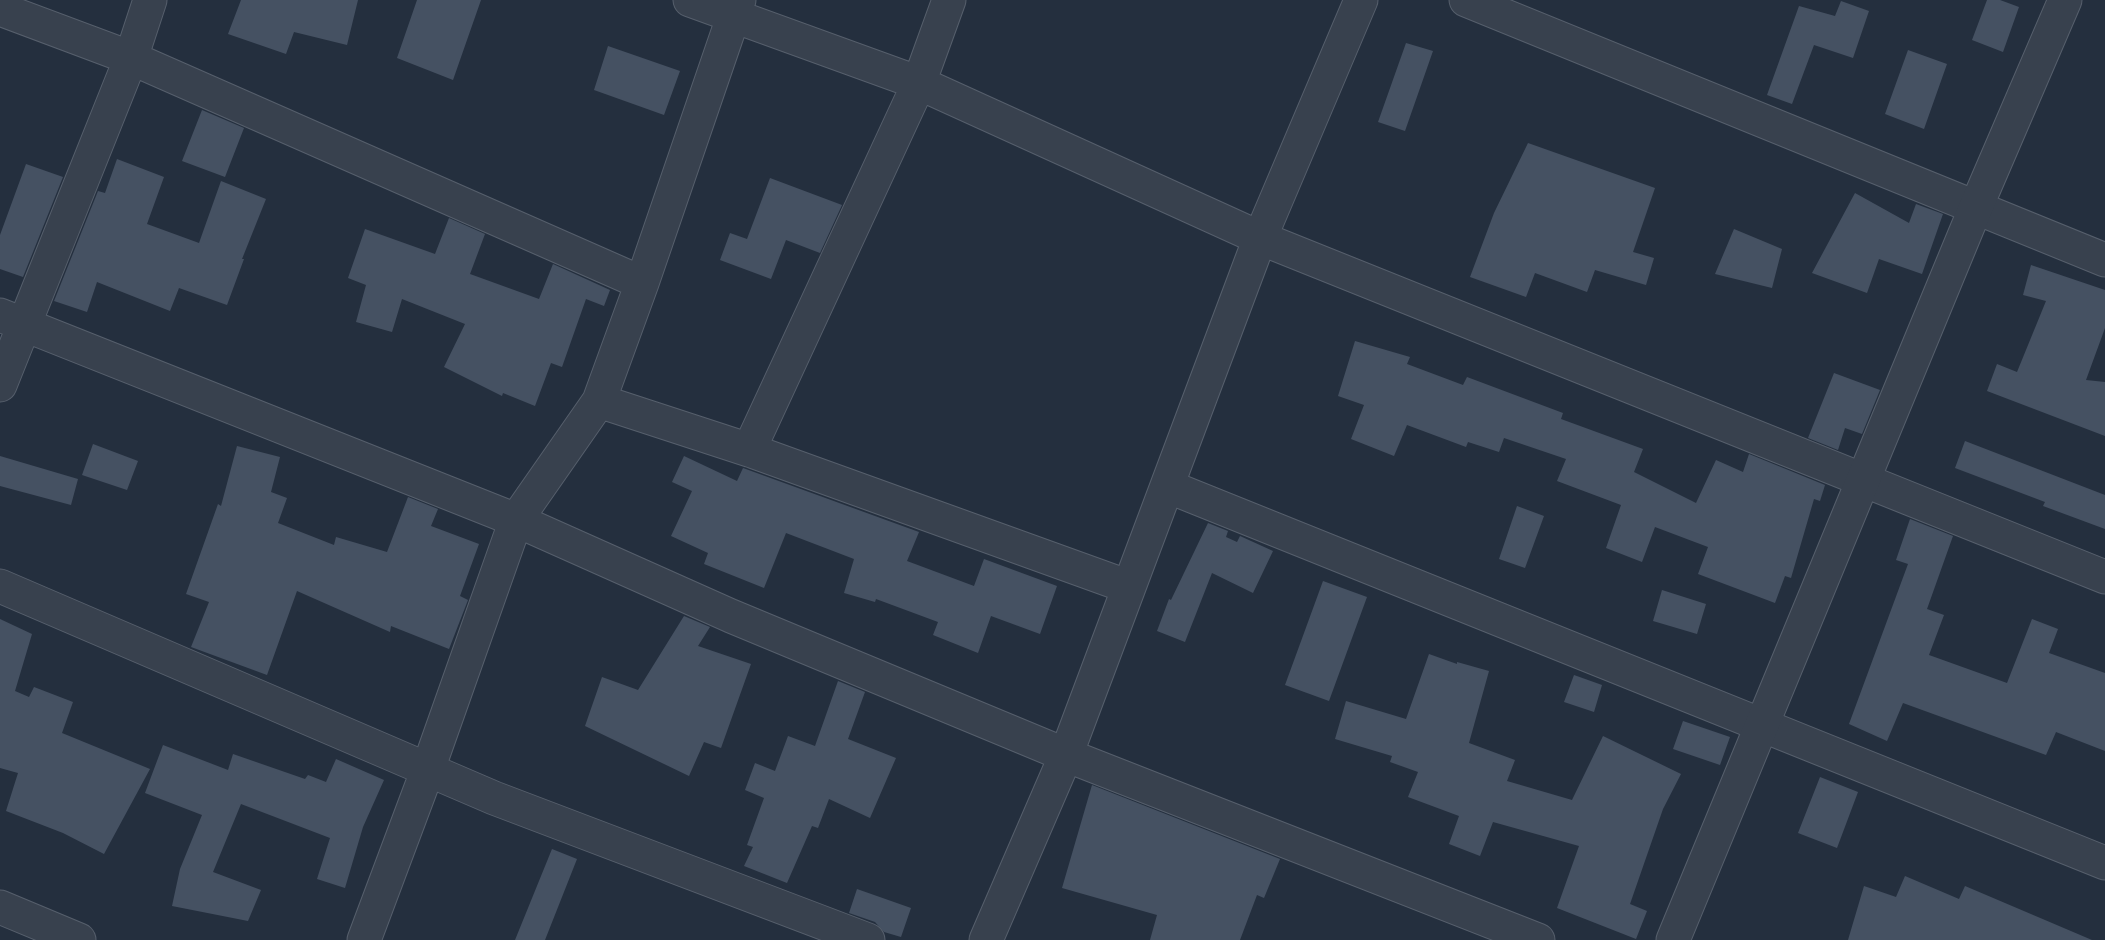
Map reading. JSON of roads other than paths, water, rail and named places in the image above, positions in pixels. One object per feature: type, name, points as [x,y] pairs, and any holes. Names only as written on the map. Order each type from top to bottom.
[{"type":"street","points":[[0,385],[12,320],[131,58],[150,0]]},
{"type":"street","points":[[690,0],[736,8],[920,82],[1260,238],[2105,577]]},
{"type":"street","points":[[749,450],[920,82],[949,0]]},
{"type":"street","points":[[986,940],[1066,755],[1260,238],[1360,0]]},
{"type":"street","points":[[1466,0],[2105,261]]},
{"type":"street","points":[[1673,940],[1976,207],[2066,0]]},
{"type":"street","points":[[364,940],[516,520],[599,401],[736,8]]},
{"type":"street","points":[[0,9],[131,58],[642,283]]},
{"type":"street","points":[[12,320],[516,520],[731,616],[1066,755],[1538,940]]},
{"type":"street","points":[[599,401],[749,450],[1129,587]]},
{"type":"street","points":[[1167,486],[2105,863]]},
{"type":"street","points":[[0,586],[505,802],[868,940]]},
{"type":"street","points":[[0,907],[79,940]]}]
